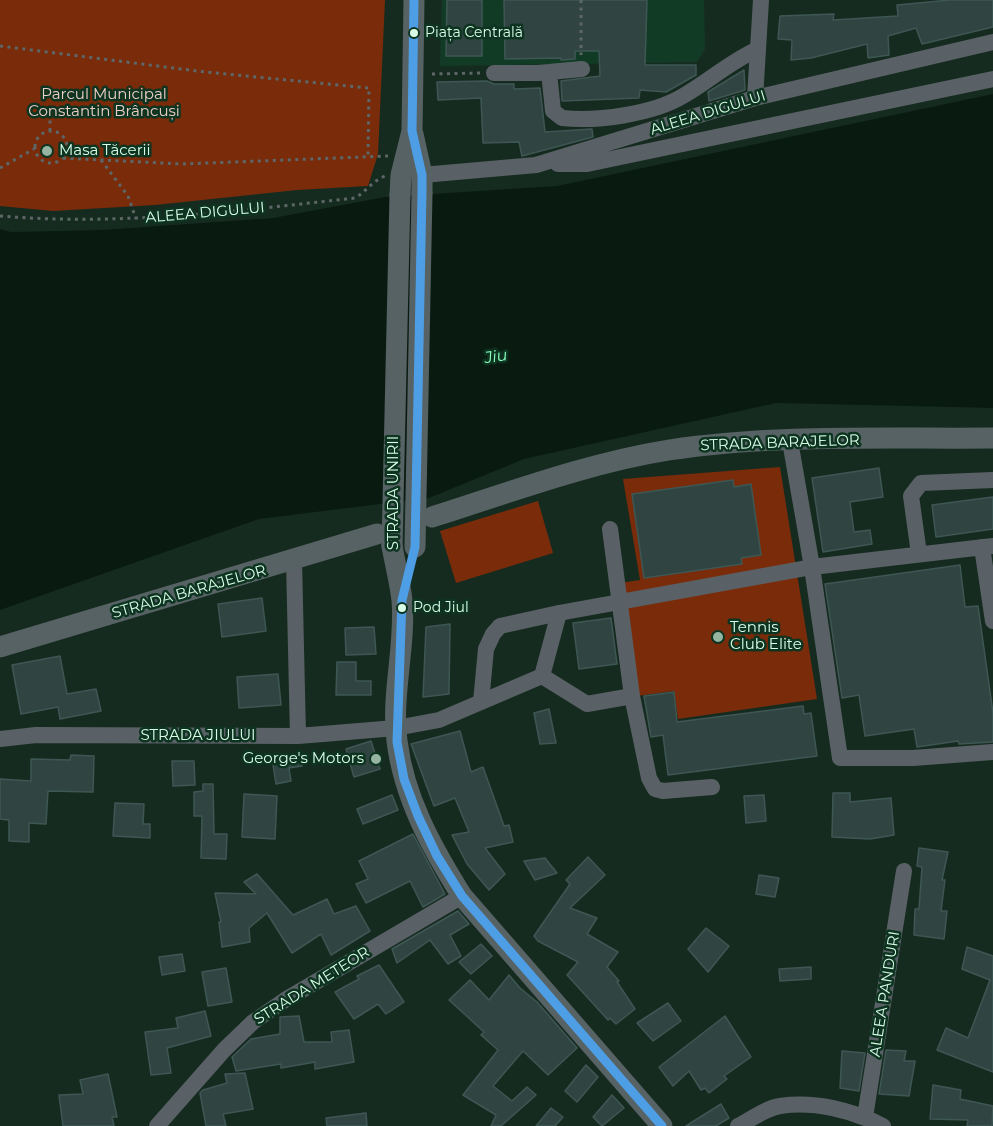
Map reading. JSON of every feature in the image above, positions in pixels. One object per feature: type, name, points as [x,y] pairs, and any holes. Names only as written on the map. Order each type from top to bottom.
[{"type":"main road","name":"STRADA UNIRII","points":[[402,600],[415,547],[422,184],[412,131],[414,0]]},
{"type":"main road","name":"STRADA UNIRII","points":[[402,600],[385,540],[400,185],[412,131]]},
{"type":"main road","name":"STRADA BARAJELOR","points":[[432,517],[560,476],[643,455],[722,444],[993,438]]},
{"type":"main road","name":"STRADA BARAJELOR","points":[[0,647],[294,560],[385,540]]},
{"type":"main road","points":[[402,600],[396,728],[404,779],[437,856],[462,896],[662,1126]]},
{"type":"street","points":[[755,98],[761,0]]},
{"type":"street","name":"ALEEA DIGULUI","points":[[422,184],[536,165],[755,98],[993,42]]},
{"type":"street","points":[[549,72],[553,111],[562,118],[598,118],[655,109],[682,96],[758,49]]},
{"type":"street","points":[[494,73],[582,69]]},
{"type":"street","points":[[536,165],[587,164],[993,79]]},
{"type":"street","points":[[790,441],[812,567],[840,758],[913,758],[993,752]]},
{"type":"street","points":[[919,554],[911,496],[915,488],[921,483],[993,480]]},
{"type":"street","points":[[610,529],[632,696],[649,778],[655,789],[663,791],[712,787]]},
{"type":"street","points":[[481,702],[486,649],[493,634],[501,626],[559,613],[812,567],[988,547],[993,621]]},
{"type":"street","points":[[294,560],[298,736]]},
{"type":"street","points":[[559,613],[542,676],[587,704],[632,696]]},
{"type":"street","name":"STRADA JIULUI","points":[[0,739],[36,735],[298,736],[396,728],[439,720],[542,676]]},
{"type":"street","name":"ALEEA PANDURI","points":[[866,1117],[904,871]]},
{"type":"street","name":"STRADA METEOR","points":[[157,1126],[224,1050],[253,1022],[285,1000],[462,896]]},
{"type":"street","points":[[738,1126],[778,1106],[824,1106],[866,1117],[883,1126]]},
{"type":"path","points":[[581,0],[582,69]]},
{"type":"path","points":[[0,46],[205,72],[369,88],[368,156]]},
{"type":"path","points":[[432,74],[475,73]]},
{"type":"path","points":[[50,113],[50,131]]},
{"type":"path","points":[[0,168],[34,149],[40,135],[50,131],[60,134],[66,143],[63,158]]},
{"type":"path","points":[[34,149],[44,162],[54,163],[63,158],[182,164],[388,156]]},
{"type":"path","points":[[101,160],[128,196],[136,219]]},
{"type":"path","name":"ALEEA DIGULUI","points":[[0,216],[92,221],[196,216],[355,198],[362,194],[371,182],[387,175],[400,185]]},
{"type":"shaded area","name":"Piața Centrală","points":[[442,0],[704,0],[705,49],[697,62],[440,66]]},
{"type":"green space","name":"Parcul Municipal Constantin Brâncuși","points":[[0,0],[385,0],[378,154],[368,186],[297,190],[155,205],[53,211],[0,206]]},
{"type":"green space","name":"Tennis Club Elite","points":[[780,467],[817,699],[678,719],[674,691],[637,696],[619,583],[640,580],[623,479]]},
{"type":"green space","points":[[538,501],[553,553],[456,583],[440,531]]},
{"type":"water","name":"Jiu","points":[[993,94],[993,408],[776,403],[524,459],[429,498],[259,519],[0,610],[0,229],[11,232],[102,230],[273,218],[385,197],[557,186]]},
{"type":"building","points":[[447,0],[482,0],[482,56],[446,56]]},
{"type":"building","points":[[504,0],[647,0],[645,65],[696,65],[696,75],[666,92],[640,90],[639,98],[562,101],[561,81],[600,76],[599,51],[575,51],[575,59],[505,59]]},
{"type":"building","points":[[950,0],[993,0],[993,27],[922,44],[916,28],[888,36],[889,55],[868,58],[867,44],[811,58],[791,60],[792,40],[778,39],[780,16],[834,14],[833,20],[898,16],[897,5]]},
{"type":"building","points":[[744,70],[745,90],[709,101],[708,92]]},
{"type":"building","points":[[487,81],[494,84],[514,84],[514,89],[540,88],[545,132],[592,129],[593,137],[522,156],[519,142],[483,143],[481,98],[438,100],[437,82]]},
{"type":"building","points":[[879,468],[883,497],[850,502],[854,532],[870,530],[872,544],[823,552],[812,478]]},
{"type":"building","points":[[733,480],[734,487],[751,484],[761,555],[741,558],[742,564],[644,578],[632,494]]},
{"type":"building","points":[[993,497],[993,529],[936,537],[932,505]]},
{"type":"building","points":[[960,565],[965,607],[978,606],[993,713],[993,742],[959,744],[958,741],[917,747],[914,729],[865,736],[859,695],[842,698],[825,584]]},
{"type":"building","points":[[262,598],[266,631],[222,637],[218,604]]},
{"type":"building","points":[[611,618],[617,664],[579,669],[573,623]]},
{"type":"building","points":[[450,624],[449,694],[423,697],[426,627]]},
{"type":"building","points":[[374,627],[376,654],[346,655],[345,628]]},
{"type":"building","points":[[60,656],[67,694],[96,689],[101,711],[60,719],[58,707],[21,714],[12,665]]},
{"type":"building","points":[[337,662],[356,662],[356,681],[371,681],[371,695],[336,695]]},
{"type":"building","points":[[278,674],[281,705],[239,708],[237,677]]},
{"type":"building","points":[[674,692],[677,722],[803,706],[804,714],[811,713],[817,756],[668,775],[663,735],[651,737],[644,696]]},
{"type":"building","points":[[549,709],[556,743],[540,744],[534,713]]},
{"type":"building","points":[[460,731],[471,772],[483,767],[504,826],[509,825],[513,842],[485,848],[505,874],[489,890],[467,864],[452,835],[469,832],[455,798],[434,806],[411,744]]},
{"type":"building","points":[[371,741],[380,769],[354,777],[346,749]]},
{"type":"building","points":[[300,753],[302,766],[289,768],[291,781],[276,784],[272,758]]},
{"type":"building","points":[[71,755],[94,756],[93,792],[48,791],[46,824],[29,823],[29,842],[9,841],[9,820],[0,819],[0,779],[31,781],[31,759],[70,760]]},
{"type":"building","points":[[172,761],[194,761],[195,785],[173,786]]},
{"type":"building","points":[[203,784],[213,784],[214,834],[227,834],[226,859],[201,858],[202,816],[194,816],[194,792],[203,791]]},
{"type":"building","points":[[833,793],[850,793],[850,802],[891,798],[894,835],[870,839],[832,837]]},
{"type":"building","points":[[244,794],[277,796],[275,839],[242,837]]},
{"type":"building","points":[[392,795],[398,810],[363,824],[357,809]]},
{"type":"building","points":[[764,795],[766,821],[746,823],[744,796]]},
{"type":"building","points":[[115,803],[144,804],[143,824],[150,824],[150,838],[113,836]]},
{"type":"building","points":[[413,834],[445,894],[423,907],[410,881],[366,903],[356,884],[368,879],[359,861]]},
{"type":"building","points":[[919,848],[948,852],[942,880],[945,880],[941,911],[947,911],[944,939],[914,935],[915,909],[919,909],[922,867],[917,866]]},
{"type":"building","points":[[588,857],[605,875],[570,908],[597,918],[587,934],[618,952],[607,967],[619,981],[617,982],[635,1009],[616,1024],[610,1018],[608,1020],[567,975],[578,962],[538,941],[534,936],[570,884],[566,880]]},
{"type":"building","points":[[545,858],[557,873],[535,880],[524,861]]},
{"type":"building","points":[[257,874],[293,915],[327,899],[334,914],[356,906],[370,931],[331,955],[321,934],[292,953],[267,913],[249,928],[250,942],[222,947],[219,922],[221,922],[215,893],[256,894],[244,882]]},
{"type":"building","points":[[759,875],[779,878],[775,897],[756,894]]},
{"type":"building","points":[[458,911],[469,924],[450,935],[461,956],[448,964],[430,940],[397,963],[392,949]]},
{"type":"building","points":[[706,928],[729,946],[708,972],[688,949]]},
{"type":"building","points":[[481,944],[492,956],[471,974],[459,962]]},
{"type":"building","points":[[967,947],[993,956],[993,1072],[937,1050],[946,1028],[968,1038],[990,980],[962,969]]},
{"type":"building","points":[[182,954],[185,971],[162,975],[159,957]]},
{"type":"building","points":[[379,965],[404,1002],[386,1014],[378,1004],[354,1019],[335,992],[359,979],[357,976]]},
{"type":"building","points":[[811,967],[811,979],[780,981],[779,969]]},
{"type":"building","points":[[226,968],[232,1002],[208,1006],[202,972]]},
{"type":"building","points":[[509,975],[537,1002],[577,1048],[548,1075],[523,1051],[493,1086],[512,1101],[527,1087],[536,1095],[501,1126],[491,1126],[496,1115],[463,1095],[498,1050],[481,1035],[484,1032],[449,1000],[470,980],[489,1000]]},
{"type":"building","points":[[668,1003],[681,1021],[653,1041],[637,1023]]},
{"type":"building","points":[[205,1011],[211,1036],[167,1048],[171,1073],[151,1075],[145,1032],[178,1028],[176,1018]]},
{"type":"building","points":[[299,1016],[304,1042],[332,1042],[331,1032],[349,1030],[354,1062],[315,1069],[315,1062],[281,1068],[281,1064],[236,1071],[232,1057],[251,1039],[280,1034],[280,1017]]},
{"type":"building","points":[[725,1016],[751,1057],[724,1076],[727,1079],[709,1093],[705,1088],[701,1090],[689,1071],[673,1086],[659,1067]]},
{"type":"building","points":[[886,1050],[906,1051],[904,1061],[915,1061],[909,1096],[879,1094]]},
{"type":"building","points":[[842,1051],[865,1053],[859,1091],[840,1088]]},
{"type":"building","points":[[586,1065],[598,1077],[577,1102],[565,1091]]},
{"type":"building","points":[[245,1073],[253,1109],[223,1114],[226,1126],[206,1126],[200,1093],[227,1083],[225,1074]]},
{"type":"building","points":[[108,1074],[117,1117],[112,1117],[114,1126],[63,1126],[59,1095],[83,1094],[80,1080]]},
{"type":"building","points":[[933,1085],[961,1090],[960,1099],[993,1106],[992,1126],[967,1126],[968,1120],[930,1119]]},
{"type":"building","points":[[612,1095],[624,1108],[602,1126],[593,1117]]},
{"type":"building","points":[[721,1104],[729,1118],[716,1126],[686,1126]]},
{"type":"building","points":[[551,1108],[563,1117],[555,1126],[536,1126]]},
{"type":"building","points":[[366,1113],[367,1126],[327,1126],[326,1118]]},
{"type":"transit line","points":[[414,0],[412,131],[422,175],[422,193],[415,547],[402,600],[397,742],[404,779],[437,856],[462,896],[662,1126]]},
{"type":"place","name":"Piața Centrală","points":[[414,33]]},
{"type":"place","name":"Masa Tăcerii","points":[[47,151]]},
{"type":"place","name":"Pod Jiul","points":[[402,608]]},
{"type":"place","name":"Tennis Club Elite","points":[[718,637]]},
{"type":"place","name":"George's Motors","points":[[376,759]]}]
